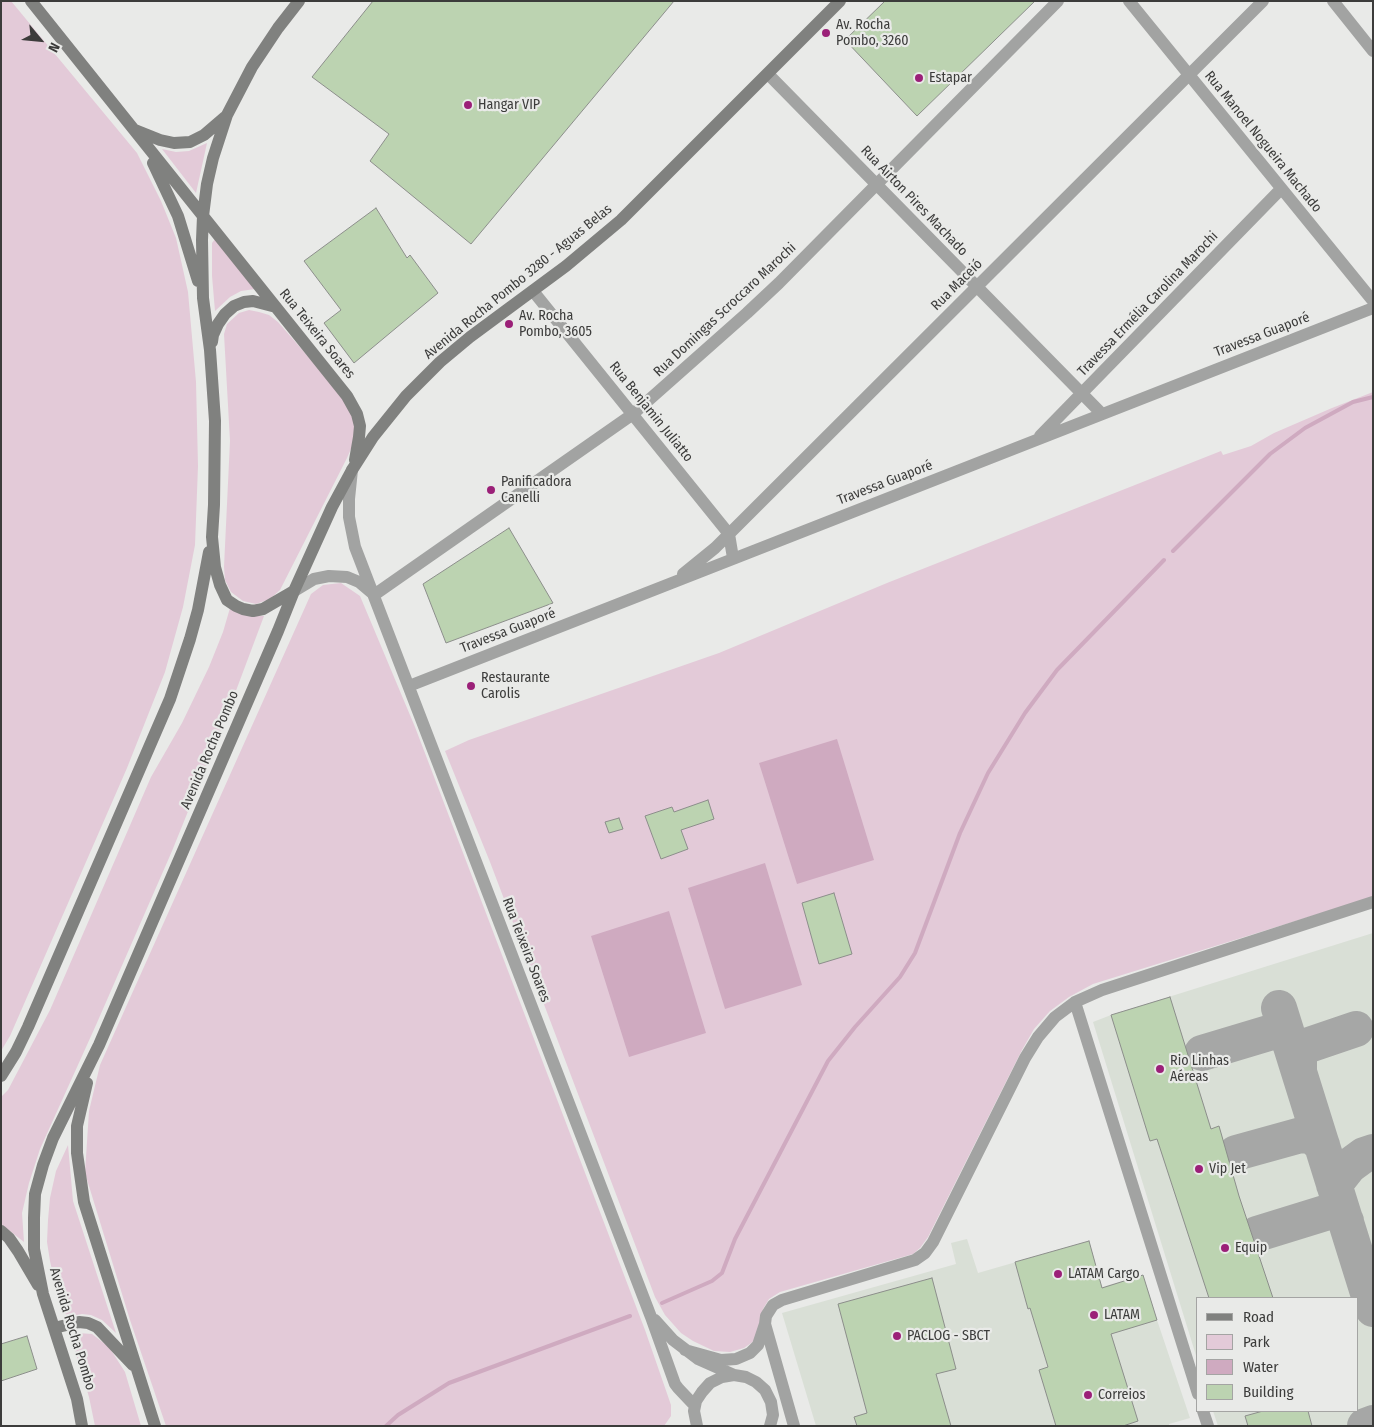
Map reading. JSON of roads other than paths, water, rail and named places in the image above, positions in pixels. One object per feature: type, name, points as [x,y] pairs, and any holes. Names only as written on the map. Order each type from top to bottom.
[{"type":"main road","name":"Rua Teixeira Soares","points":[[31,1],[347,396],[360,426],[360,437],[352,470]]},
{"type":"main road","points":[[1,1076],[16,1052],[28,1027],[170,699],[190,640],[198,610],[212,537],[214,505],[215,420],[210,350],[203,298],[203,216],[207,184],[226,115],[252,67],[299,1]]},
{"type":"main road","name":"Avenida Rocha Pombo 3280 - Aguas Belas","points":[[352,470],[388,417],[440,362],[470,337],[588,249],[621,220],[840,1]]},
{"type":"main road","points":[[134,130],[174,143],[190,142],[204,135],[226,115]]},
{"type":"main road","name":"Rua Teixeira Soares","points":[[134,130],[161,179],[178,216],[203,298]]},
{"type":"main road","points":[[210,350],[213,335],[218,324],[234,306],[253,301],[276,307]]},
{"type":"main road","name":"Avenida Rocha Pombo","points":[[82,1426],[78,1399],[43,1294],[34,1249],[35,1194],[43,1165],[53,1138],[98,1045],[294,591],[332,507],[352,470]]},
{"type":"main road","points":[[212,537],[215,567],[220,585],[227,600],[236,606],[243,609],[263,609],[294,591]]},
{"type":"main road","name":"Avenida Rocha Pombo","points":[[98,1045],[83,1094],[77,1126],[80,1180],[89,1222],[154,1426]]},
{"type":"main road","points":[[1,1231],[9,1238],[18,1251],[43,1294]]},
{"type":"main road","points":[[54,1328],[79,1322],[97,1327],[136,1368]]},
{"type":"street","name":"Rua Domingas Scroccaro Marochi","points":[[374,594],[633,414],[773,290],[1058,1]]},
{"type":"street","name":"Rua Manoel Nogueira Machado","points":[[1129,1],[1373,301]]},
{"type":"street","name":"Rua Maceió","points":[[668,585],[715,548],[1263,1]]},
{"type":"street","points":[[1333,1],[1373,51]]},
{"type":"street","name":"Rua Airton Pires Machado","points":[[768,74],[1102,414]]},
{"type":"street","name":"Travessa Ermélia Carolina Marochi","points":[[1036,440],[1281,189]]},
{"type":"street","name":"Rua Benjamin Juliatto","points":[[533,291],[729,534],[729,560]]},
{"type":"street","name":"Travessa Guaporé","points":[[409,686],[1373,308]]},
{"type":"street","name":"Rua Teixeira Soares","points":[[352,470],[349,517],[355,547],[652,1317],[675,1384],[695,1406]]},
{"type":"street","points":[[715,548],[718,557],[729,560]]},
{"type":"street","points":[[294,591],[314,579],[329,576],[347,577],[359,582],[374,594]]},
{"type":"street","points":[[685,1350],[721,1360],[736,1359],[750,1353],[758,1345],[766,1316],[773,1305],[782,1300],[915,1260],[925,1253],[933,1242],[1025,1058],[1038,1037],[1055,1017],[1075,1002],[1102,990],[1373,902]]},
{"type":"street","points":[[1075,1002],[1196,1388]]},
{"type":"street","name":"Rua Teixeira Soares","points":[[652,1317],[673,1340],[698,1359],[734,1375],[746,1377],[756,1382],[765,1390]]},
{"type":"street","points":[[765,1324],[793,1426]]},
{"type":"street","points":[[698,1426],[694,1411],[702,1392],[710,1383],[722,1377],[734,1375]]},
{"type":"street","points":[[765,1390],[793,1426]]},
{"type":"street","points":[[765,1390],[771,1402],[773,1415],[770,1426]]},
{"type":"street","points":[[1203,1412],[1208,1426]]},
{"type":"water","points":[[837,739],[874,860],[797,884],[759,763]]},
{"type":"water","points":[[765,863],[802,985],[725,1009],[688,888]]},
{"type":"water","points":[[669,911],[706,1033],[629,1057],[591,936]]},
{"type":"waterway","points":[[1173,551],[1270,454],[1305,428],[1353,402],[1373,397]]},
{"type":"waterway","points":[[662,1303],[712,1281],[722,1273],[735,1239],[828,1061],[855,1027],[900,977],[915,953],[960,833],[988,773],[1025,713],[1057,670],[1164,560]]},
{"type":"waterway","points":[[386,1426],[398,1415],[449,1383],[630,1316]]},
{"type":"place","name":"Av. Rocha Pombo, 3260","points":[[826,33]]},
{"type":"place","name":"Estapar","points":[[919,78]]},
{"type":"place","name":"Hangar VIP","points":[[468,105]]},
{"type":"place","name":"Av. Rocha Pombo, 3605","points":[[509,324]]},
{"type":"place","name":"Panificadora Canelli","points":[[491,490]]},
{"type":"place","name":"Restaurante Carolis","points":[[471,686]]},
{"type":"place","name":"Rio Linhas Aéreas","points":[[1160,1069]]},
{"type":"place","name":"Vip Jet","points":[[1199,1169]]},
{"type":"place","name":"Equip","points":[[1225,1248]]},
{"type":"place","name":"LATAM Cargo","points":[[1058,1274]]},
{"type":"place","name":"LATAM","points":[[1094,1315]]},
{"type":"place","name":"PACLOG - SBCT","points":[[897,1336]]},
{"type":"place","name":"Correios","points":[[1088,1395]]}]
